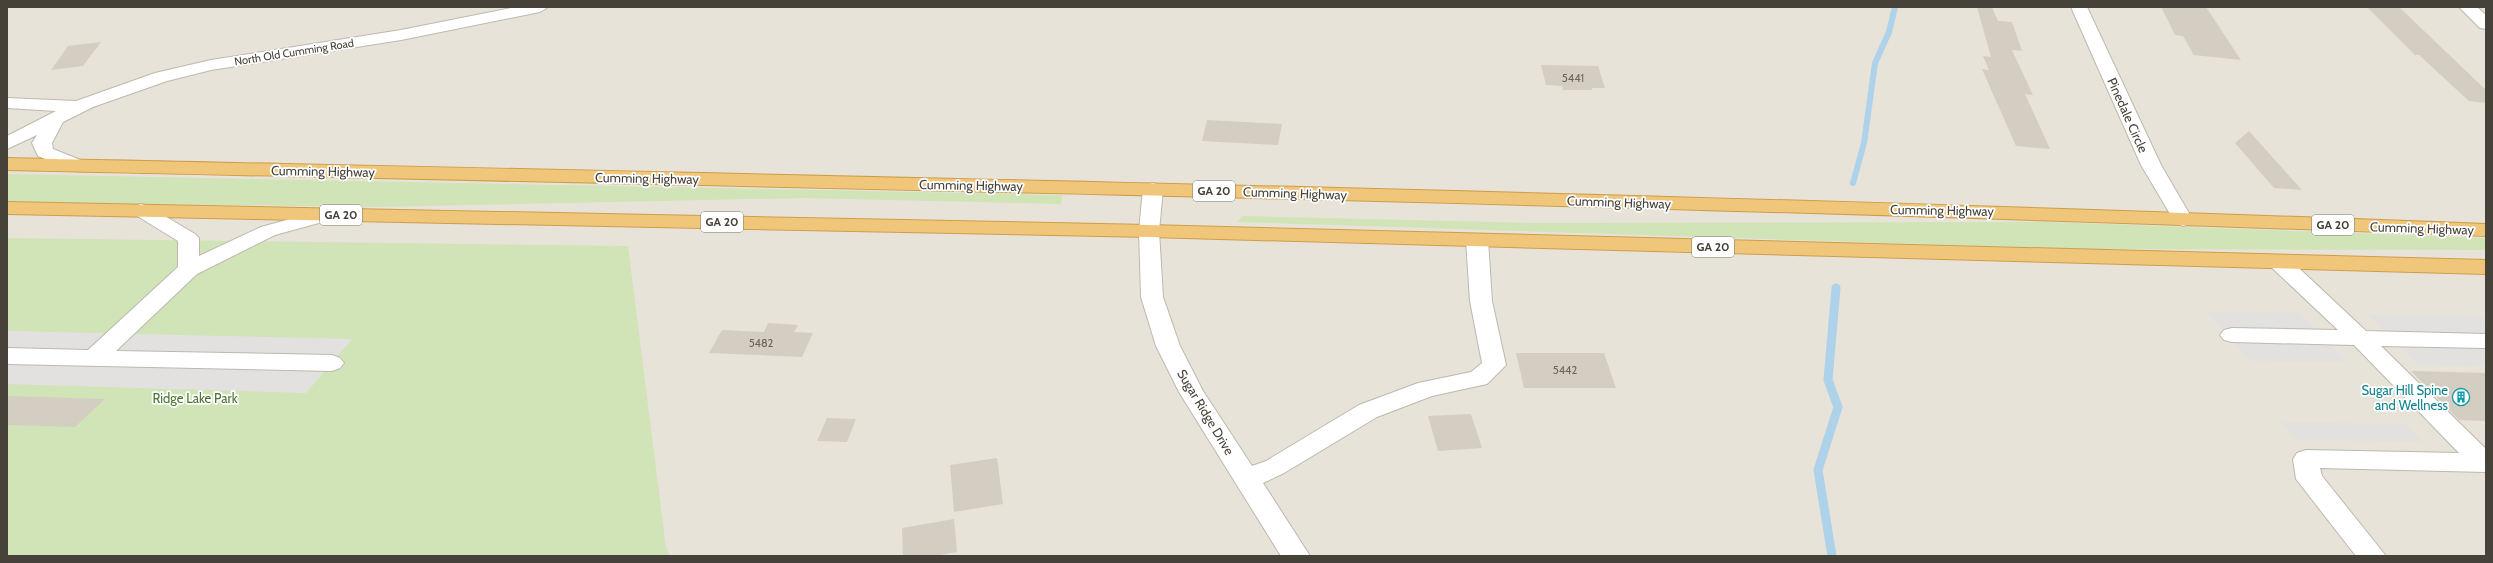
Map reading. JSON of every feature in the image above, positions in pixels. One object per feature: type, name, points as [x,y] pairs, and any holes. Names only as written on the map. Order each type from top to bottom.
[{"type":"highway","name":"Cumming Highway","points":[[7,164],[1153,189],[1996,211],[2183,220],[2486,230]]},
{"type":"highway","name":"GA 20","points":[[7,208],[1149,231],[2486,267]]},
{"type":"street","name":"North Old Cumming Road","points":[[7,143],[55,120],[77,107],[135,85],[211,66],[401,35],[540,7]]},
{"type":"street","name":"Pinedale Circle","points":[[2079,7],[2151,165],[2183,220]]},
{"type":"street","points":[[2467,7],[2486,24]]},
{"type":"street","points":[[7,103],[77,107]]},
{"type":"street","name":"North Old Cumming Road","points":[[55,120],[42,143],[45,152],[76,165]]},
{"type":"street","name":"Sugar Ridge Drive","points":[[1153,189],[1149,231],[1152,297],[1168,346],[1190,392],[1296,556]]},
{"type":"street","points":[[141,210],[188,238],[189,269]]},
{"type":"street","points":[[94,358],[189,269],[268,231],[330,214]]},
{"type":"street","points":[[1246,479],[1275,467],[1368,411],[1427,389],[1479,378],[1494,365],[1481,301],[1477,240]]},
{"type":"street","points":[[2278,261],[2359,337],[2484,463],[2306,459],[2309,479],[2372,556]]},
{"type":"street","points":[[2232,335],[2486,341]]},
{"type":"street","points":[[7,356],[332,363]]},
{"type":"shaded area","points":[[7,7],[2486,7],[2486,556],[7,556]]},
{"type":"shaded area","points":[[2207,312],[2300,313],[2347,362],[2250,361]]},
{"type":"shaded area","points":[[2368,315],[2486,317],[2486,366],[2418,365]]},
{"type":"shaded area","points":[[7,331],[352,339],[306,393],[7,384]]},
{"type":"shaded area","points":[[2281,422],[2406,424],[2423,442],[2296,440]]},
{"type":"green space","points":[[7,174],[1062,195],[1061,204],[804,198],[373,207],[7,202]]},
{"type":"green space","points":[[1242,216],[1535,223],[2049,222],[2486,238],[2486,250],[2071,249],[1238,222]]},
{"type":"green space","name":"Ridge Lake Park","points":[[7,238],[628,246],[666,548],[670,556],[7,556]]},
{"type":"building","points":[[1977,7],[1992,7],[1998,21],[2012,22],[2022,51],[2012,50],[2033,95],[2025,94],[2050,149],[2016,146],[1982,69],[1989,70],[1983,56],[1991,57]]},
{"type":"building","points":[[2161,7],[2206,7],[2241,60],[2194,55],[2183,36],[2175,35]]},
{"type":"building","points":[[2367,7],[2399,7],[2486,90],[2486,103],[2469,101],[2419,55],[2415,55]]},
{"type":"building","points":[[101,42],[83,66],[51,70],[68,46]]},
{"type":"building","points":[[1541,65],[1598,66],[1605,88],[1592,88],[1592,90],[1563,90],[1562,86],[1546,85]]},
{"type":"building","points":[[1207,120],[1282,124],[1278,145],[1202,141]]},
{"type":"building","points":[[2249,131],[2302,190],[2274,188],[2235,143]]},
{"type":"building","points":[[768,323],[798,325],[794,332],[813,333],[802,357],[709,353],[722,330],[764,332]]},
{"type":"building","points":[[1516,353],[1604,353],[1616,388],[1524,388]]},
{"type":"building","name":"Sugar Hill Spine and Wellness","points":[[2411,371],[2486,373],[2486,421],[2459,420]]},
{"type":"building","points":[[7,396],[105,399],[75,427],[7,425]]},
{"type":"building","points":[[1471,414],[1482,448],[1438,451],[1428,416]]},
{"type":"building","points":[[827,418],[856,419],[847,442],[817,441]]},
{"type":"building","points":[[997,458],[1003,504],[954,512],[950,465]]},
{"type":"building","points":[[954,519],[957,552],[935,556],[903,556],[902,528]]},
{"type":"waterway","points":[[1853,183],[1864,143],[1875,63],[1889,32],[1895,7]]},
{"type":"waterway","points":[[1832,556],[1818,470],[1838,407],[1828,380],[1836,288]]},
{"type":"place","name":"Sugar Hill Spine and Wellness","points":[[2461,397]]}]
